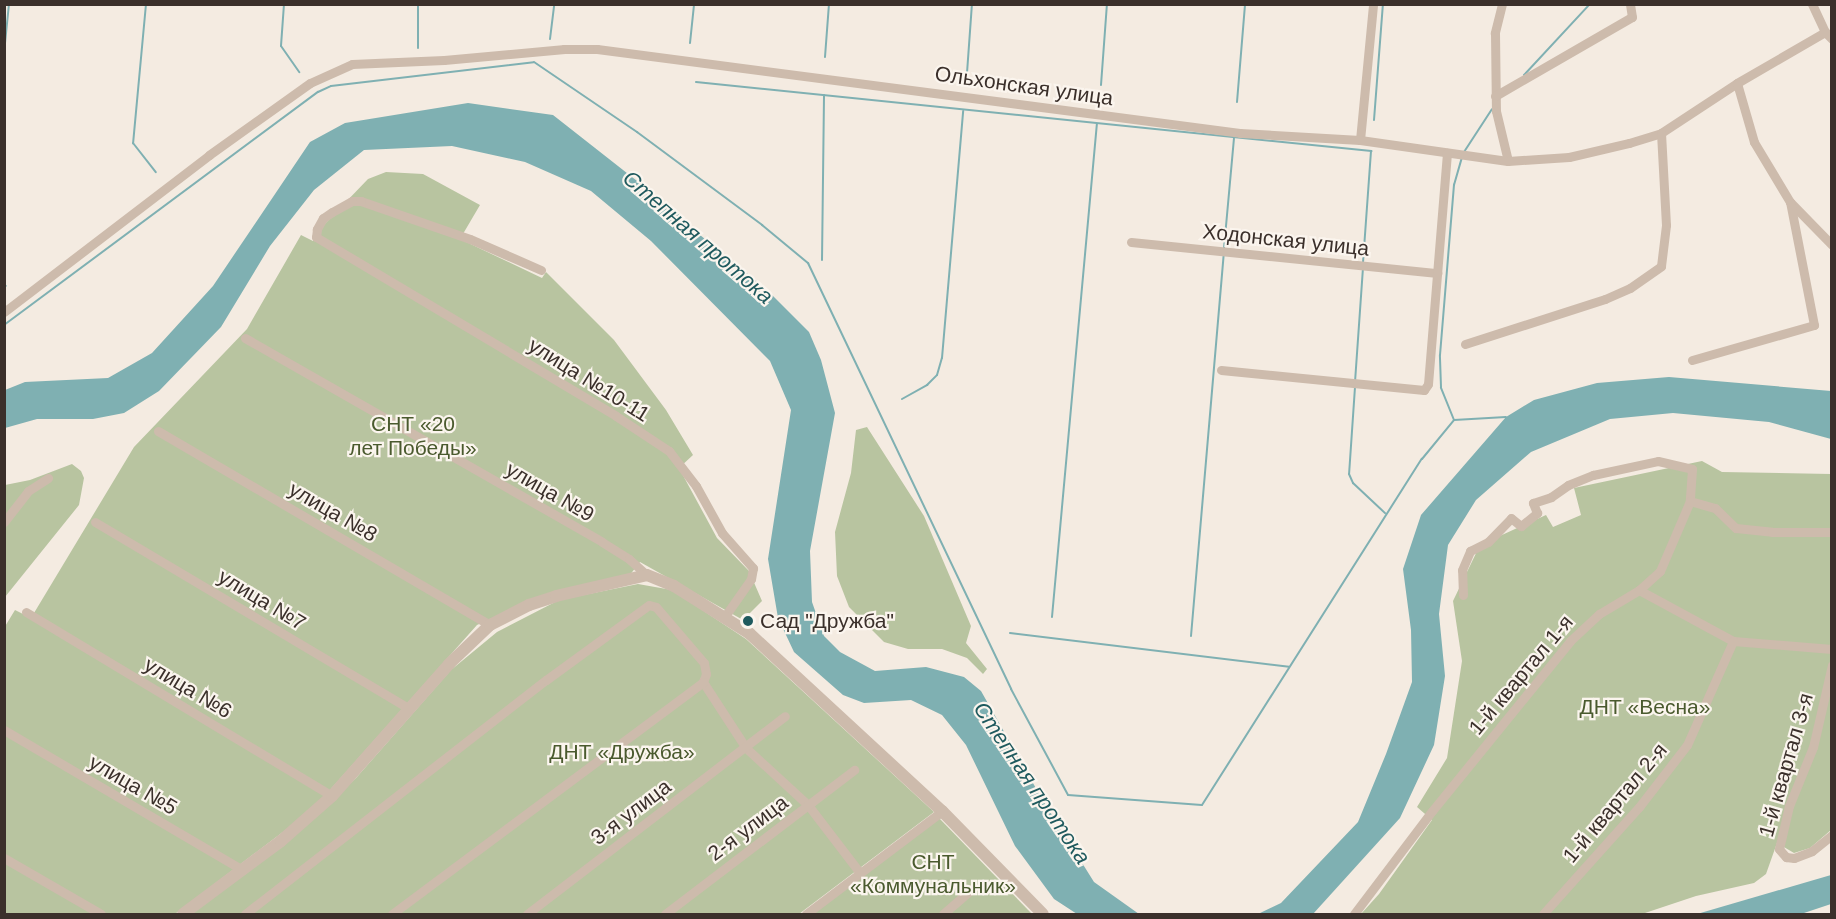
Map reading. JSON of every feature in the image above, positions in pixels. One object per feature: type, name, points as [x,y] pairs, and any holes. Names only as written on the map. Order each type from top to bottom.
[{"type":"street","points":[[1360,140],[1373,4]]},
{"type":"street","points":[[1502,4],[1495,33],[1495,96],[1496,111],[1508,161]]},
{"type":"street","points":[[1495,96],[1632,17],[1630,4]]},
{"type":"street","points":[[1812,4],[1828,35]]},
{"type":"street","name":"Ольхонская улица","points":[[4,312],[209,155],[331,72],[352,64],[597,49],[1240,133],[1360,140],[1508,161],[1569,157],[1661,133],[1737,83],[1828,35]]},
{"type":"street","points":[[1737,83],[1754,142],[1790,202],[1832,245]]},
{"type":"street","points":[[1465,344],[1605,299],[1630,288],[1661,266],[1666,225],[1661,133]]},
{"type":"street","points":[[1221,370],[1421,391],[1428,384],[1447,153]]},
{"type":"street","name":"улица №10-11","points":[[541,270],[470,239],[362,201],[352,201],[323,218],[316,229],[316,237],[616,416],[669,451],[696,486],[722,533],[753,568],[751,579],[725,616]]},
{"type":"street","points":[[1692,360],[1814,325],[1790,202]]},
{"type":"street","name":"Ходонская улица","points":[[1131,242],[1437,273]]},
{"type":"street","name":"улица №9","points":[[245,339],[602,542],[629,559],[647,575]]},
{"type":"street","name":"улица №8","points":[[158,431],[490,625]]},
{"type":"street","name":"1-й квартал 1-я","points":[[1354,915],[1432,811],[1570,641],[1599,614],[1639,590],[1660,571],[1690,501],[1692,469],[1658,461],[1593,476],[1568,485],[1551,497],[1533,503],[1537,513],[1521,526],[1511,518],[1488,542],[1470,551],[1462,570],[1463,595]]},
{"type":"street","points":[[4,522],[28,491],[48,478]]},
{"type":"street","points":[[1690,501],[1715,508],[1736,528],[1772,532],[1832,532]]},
{"type":"street","name":"улица №7","points":[[95,522],[410,709]]},
{"type":"street","points":[[183,915],[243,870],[332,796],[469,643],[490,625],[521,609],[556,596],[647,575],[674,586],[749,633],[942,810],[1043,915]]},
{"type":"street","points":[[1639,590],[1733,641],[1832,649]]},
{"type":"street","points":[[245,915],[527,695],[649,605],[656,607],[704,663],[706,674],[703,682],[392,915]]},
{"type":"street","name":"улица №6","points":[[26,612],[332,796]]},
{"type":"street","name":"1-й квартал 2-я","points":[[1543,915],[1639,807],[1687,745],[1733,641]]},
{"type":"street","name":"1-й квартал 3-я","points":[[1832,665],[1813,747],[1789,806],[1779,849],[1786,856],[1794,858],[1812,851],[1832,835]]},
{"type":"street","points":[[703,682],[746,748],[808,805],[861,873]]},
{"type":"street","name":"3-я улица","points":[[527,915],[785,716]]},
{"type":"street","name":"улица №5","points":[[4,730],[243,870]]},
{"type":"street","name":"2-я улица","points":[[665,915],[854,770]]},
{"type":"street","points":[[806,915],[942,810]]},
{"type":"street","points":[[4,858],[101,915]]},
{"type":"street","points":[[943,915],[974,888]]},
{"type":"green space","name":"СНТ «20 лет Победы»","points":[[386,172],[423,174],[480,205],[460,239],[542,278],[546,272],[614,340],[666,410],[693,455],[679,468],[717,538],[749,571],[762,601],[743,620],[640,562],[629,576],[512,609],[477,625],[313,809],[175,914],[5,914],[4,628],[15,610],[31,618],[134,447],[247,329],[301,235],[313,241],[318,231],[368,179]]},
{"type":"green space","points":[[867,427],[924,516],[971,626],[966,643],[987,669],[983,674],[967,658],[942,649],[908,649],[884,642],[849,607],[837,576],[835,532],[851,473],[856,430]]},
{"type":"green space","name":"ДНТ «Весна»","points":[[1702,461],[1722,472],[1831,474],[1831,830],[1810,848],[1794,853],[1777,843],[1766,874],[1754,883],[1696,896],[1642,914],[1361,914],[1379,894],[1432,820],[1417,807],[1447,758],[1462,661],[1453,601],[1480,545],[1546,515],[1553,527],[1581,515],[1574,488]]},
{"type":"green space","points":[[72,464],[81,471],[84,478],[79,505],[5,597],[5,485],[30,480]]},
{"type":"green space","name":"ДНТ «Дружба»","points":[[638,584],[672,590],[746,639],[934,812],[799,914],[188,914],[282,847],[356,778],[451,670],[497,632],[559,600]]},
{"type":"green space","name":"СНТ «Коммунальник»","points":[[939,818],[1032,914],[812,914]]},
{"type":"water","name":"Степная протока","points":[[468,103],[553,115],[674,210],[700,235],[766,289],[809,332],[821,360],[835,413],[810,551],[812,602],[824,636],[840,652],[875,671],[926,667],[964,677],[981,691],[1042,799],[1094,882],[1139,914],[1077,914],[1054,899],[1015,846],[966,745],[942,715],[911,700],[864,703],[843,695],[794,652],[778,618],[768,559],[791,410],[770,361],[651,241],[591,191],[525,162],[452,146],[364,150],[314,190],[270,246],[221,327],[159,391],[124,413],[93,419],[37,419],[5,428],[5,390],[25,382],[108,378],[152,353],[213,286],[310,142],[345,123]]},
{"type":"water","points":[[1669,377],[1831,391],[1831,439],[1769,422],[1673,413],[1610,419],[1531,452],[1476,500],[1448,545],[1439,614],[1445,676],[1434,745],[1400,818],[1313,914],[1258,914],[1281,903],[1358,822],[1386,754],[1412,682],[1411,630],[1403,569],[1421,515],[1506,417],[1534,400],[1597,383]]},
{"type":"water","points":[[1831,875],[1831,904],[1801,914],[1697,914]]},
{"type":"waterway","points":[[4,53],[9,4]]},
{"type":"waterway","points":[[146,4],[133,143],[156,172]]},
{"type":"waterway","points":[[284,4],[281,46],[299,72]]},
{"type":"waterway","points":[[418,4],[418,48]]},
{"type":"waterway","points":[[550,39],[554,4]]},
{"type":"waterway","points":[[690,43],[694,4]]},
{"type":"waterway","points":[[825,57],[829,4]]},
{"type":"waterway","points":[[967,73],[972,4]]},
{"type":"waterway","points":[[1101,85],[1107,4]]},
{"type":"waterway","points":[[1237,102],[1245,4]]},
{"type":"waterway","points":[[1374,120],[1383,4]]},
{"type":"waterway","points":[[1524,75],[1590,4]]},
{"type":"waterway","name":"Степная протока","points":[[4,325],[318,92],[331,86],[534,62],[637,132],[762,225],[808,263],[1011,689],[1068,795],[1202,805],[1422,459],[1454,420],[1506,417]]},
{"type":"waterway","points":[[696,82],[1371,151],[1363,262]]},
{"type":"waterway","points":[[822,260],[824,95]]},
{"type":"waterway","points":[[1464,152],[1492,109]]},
{"type":"waterway","points":[[902,399],[927,385],[937,375],[942,358],[963,111]]},
{"type":"waterway","points":[[1052,617],[1097,124]]},
{"type":"waterway","points":[[1224,248],[1234,138]]},
{"type":"waterway","points":[[1454,420],[1441,387],[1440,355],[1454,185],[1462,157]]},
{"type":"waterway","points":[[1191,636],[1224,254]]},
{"type":"waterway","points":[[1355,382],[1363,268]]},
{"type":"waterway","points":[[1355,387],[1349,474],[1353,483],[1385,513]]},
{"type":"waterway","points":[[1010,633],[1289,667]]},
{"type":"place","name":"Сад \"Дружба\"","points":[[748,621]]}]
